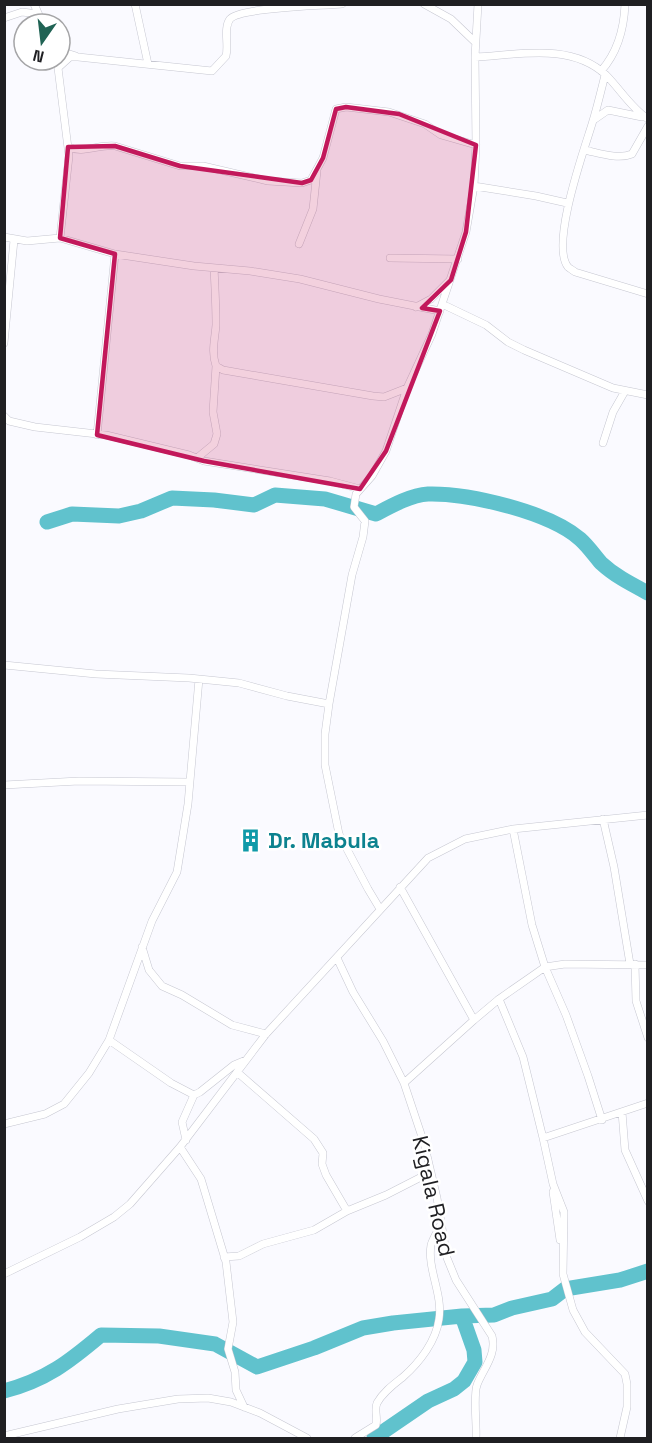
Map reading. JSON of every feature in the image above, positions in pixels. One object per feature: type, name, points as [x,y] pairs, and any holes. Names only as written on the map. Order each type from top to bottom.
[{"type":"street","points":[[135,4],[148,64]]},
{"type":"street","points":[[72,57],[212,71],[226,56],[228,25],[234,16],[251,11],[342,4]]},
{"type":"street","points":[[424,4],[451,19],[475,42]]},
{"type":"street","points":[[380,909],[339,834],[326,765],[325,734],[352,575],[363,537],[365,521],[354,507],[356,494],[372,476],[386,451],[407,388],[432,334],[466,232],[474,186],[475,42],[478,4]]},
{"type":"street","points":[[625,4],[621,36],[603,73],[594,120],[567,203],[564,255],[568,267],[583,275],[648,294]]},
{"type":"street","points":[[475,57],[552,53],[566,55],[603,73],[646,119]]},
{"type":"street","points":[[72,55],[78,57]]},
{"type":"street","points":[[59,72],[69,160],[60,238]]},
{"type":"street","points":[[68,147],[81,150],[108,145],[115,146],[180,166],[202,165],[268,181],[302,183],[311,180],[317,171],[328,145],[334,112],[339,107],[399,114],[425,124],[441,135],[476,145]]},
{"type":"street","points":[[594,120],[608,110],[646,119]]},
{"type":"street","points":[[584,150],[628,156],[632,154],[648,126]]},
{"type":"street","points":[[300,244],[313,208],[317,171]]},
{"type":"street","points":[[474,186],[567,203]]},
{"type":"street","points":[[4,237],[27,241],[60,238],[115,254],[300,279],[416,307],[441,307],[486,325],[516,346],[592,379],[625,391],[648,395]]},
{"type":"street","points":[[4,343],[14,240]]},
{"type":"street","points":[[98,435],[115,254]]},
{"type":"street","points":[[390,258],[458,260]]},
{"type":"street","points":[[197,458],[214,444],[217,434],[213,412],[216,366],[213,359],[216,326],[214,268]]},
{"type":"street","points":[[416,307],[431,299],[451,280]]},
{"type":"street","points":[[216,366],[223,370],[373,396],[384,397],[407,388]]},
{"type":"street","points":[[603,443],[613,412],[625,391]]},
{"type":"street","points":[[4,416],[9,421],[35,427],[98,435],[204,461],[330,481],[360,489]]},
{"type":"street","points":[[4,665],[96,674],[239,683],[329,704]]},
{"type":"street","points":[[4,1124],[45,1114],[64,1104],[89,1073],[109,1040],[152,921],[177,872],[188,804],[188,782],[199,679]]},
{"type":"street","points":[[4,785],[79,781],[188,782]]},
{"type":"street","points":[[4,1274],[47,1254],[114,1217],[130,1204],[186,1140],[266,1034],[428,858],[465,839],[513,829],[648,815]]},
{"type":"street","points":[[603,819],[632,964],[636,1001],[648,1038]]},
{"type":"street","points":[[513,829],[532,925],[545,967],[566,1015],[602,1120]]},
{"type":"street","points":[[400,887],[474,1020]]},
{"type":"street","points":[[142,947],[149,970],[162,986],[182,995],[232,1025],[266,1034]]},
{"type":"street","name":"Kigala Road","points":[[337,958],[353,992],[383,1041],[404,1083],[424,1143],[447,1258],[456,1280],[489,1331],[494,1343],[488,1364],[475,1392],[476,1438]]},
{"type":"street","points":[[404,1083],[499,999],[545,967],[565,964],[648,964]]},
{"type":"street","points":[[499,999],[523,1057],[543,1138],[560,1235],[565,1289],[579,1323],[625,1374],[627,1407],[620,1438]]},
{"type":"street","points":[[109,1040],[171,1083],[194,1095]]},
{"type":"street","points":[[186,1140],[182,1122],[194,1095],[234,1065],[248,1059]]},
{"type":"street","points":[[237,1072],[321,1147],[326,1175],[347,1211]]},
{"type":"street","points":[[543,1138],[648,1103]]},
{"type":"street","points":[[622,1112],[625,1150],[648,1201]]},
{"type":"street","points":[[180,1147],[201,1179],[224,1257],[231,1292],[233,1322],[228,1349],[235,1372],[236,1390],[244,1407]]},
{"type":"street","points":[[224,1257],[239,1256],[263,1244],[305,1234],[347,1211],[386,1195],[430,1172]]},
{"type":"street","points":[[355,1438],[376,1425],[378,1400],[416,1366],[426,1352],[440,1319],[431,1246],[441,1224]]},
{"type":"street","points":[[4,1436],[118,1409],[208,1398],[244,1407],[307,1438]]},
{"type":"highlighted area","points":[[346,107],[399,114],[476,145],[466,232],[451,280],[422,308],[440,311],[386,451],[360,489],[204,461],[97,435],[115,254],[60,238],[68,147],[115,146],[180,166],[302,183],[311,180],[323,158],[336,109]]},
{"type":"waterway","points":[[47,522],[72,514],[119,516],[141,511],[172,498],[254,505],[275,495],[325,499],[376,514],[415,496],[428,494],[465,497],[508,506],[549,520],[583,542],[606,568],[648,593]]},
{"type":"waterway","points":[[374,1438],[428,1401],[454,1389],[464,1381],[475,1362],[474,1350],[462,1316],[494,1315],[512,1308],[552,1299],[565,1289],[620,1280],[648,1271]]},
{"type":"waterway","points":[[4,1391],[45,1376],[101,1335],[159,1336],[215,1344],[257,1367],[314,1348],[363,1328],[462,1316]]},
{"type":"place","name":"Dr. Mabula","points":[[250,840]]}]
